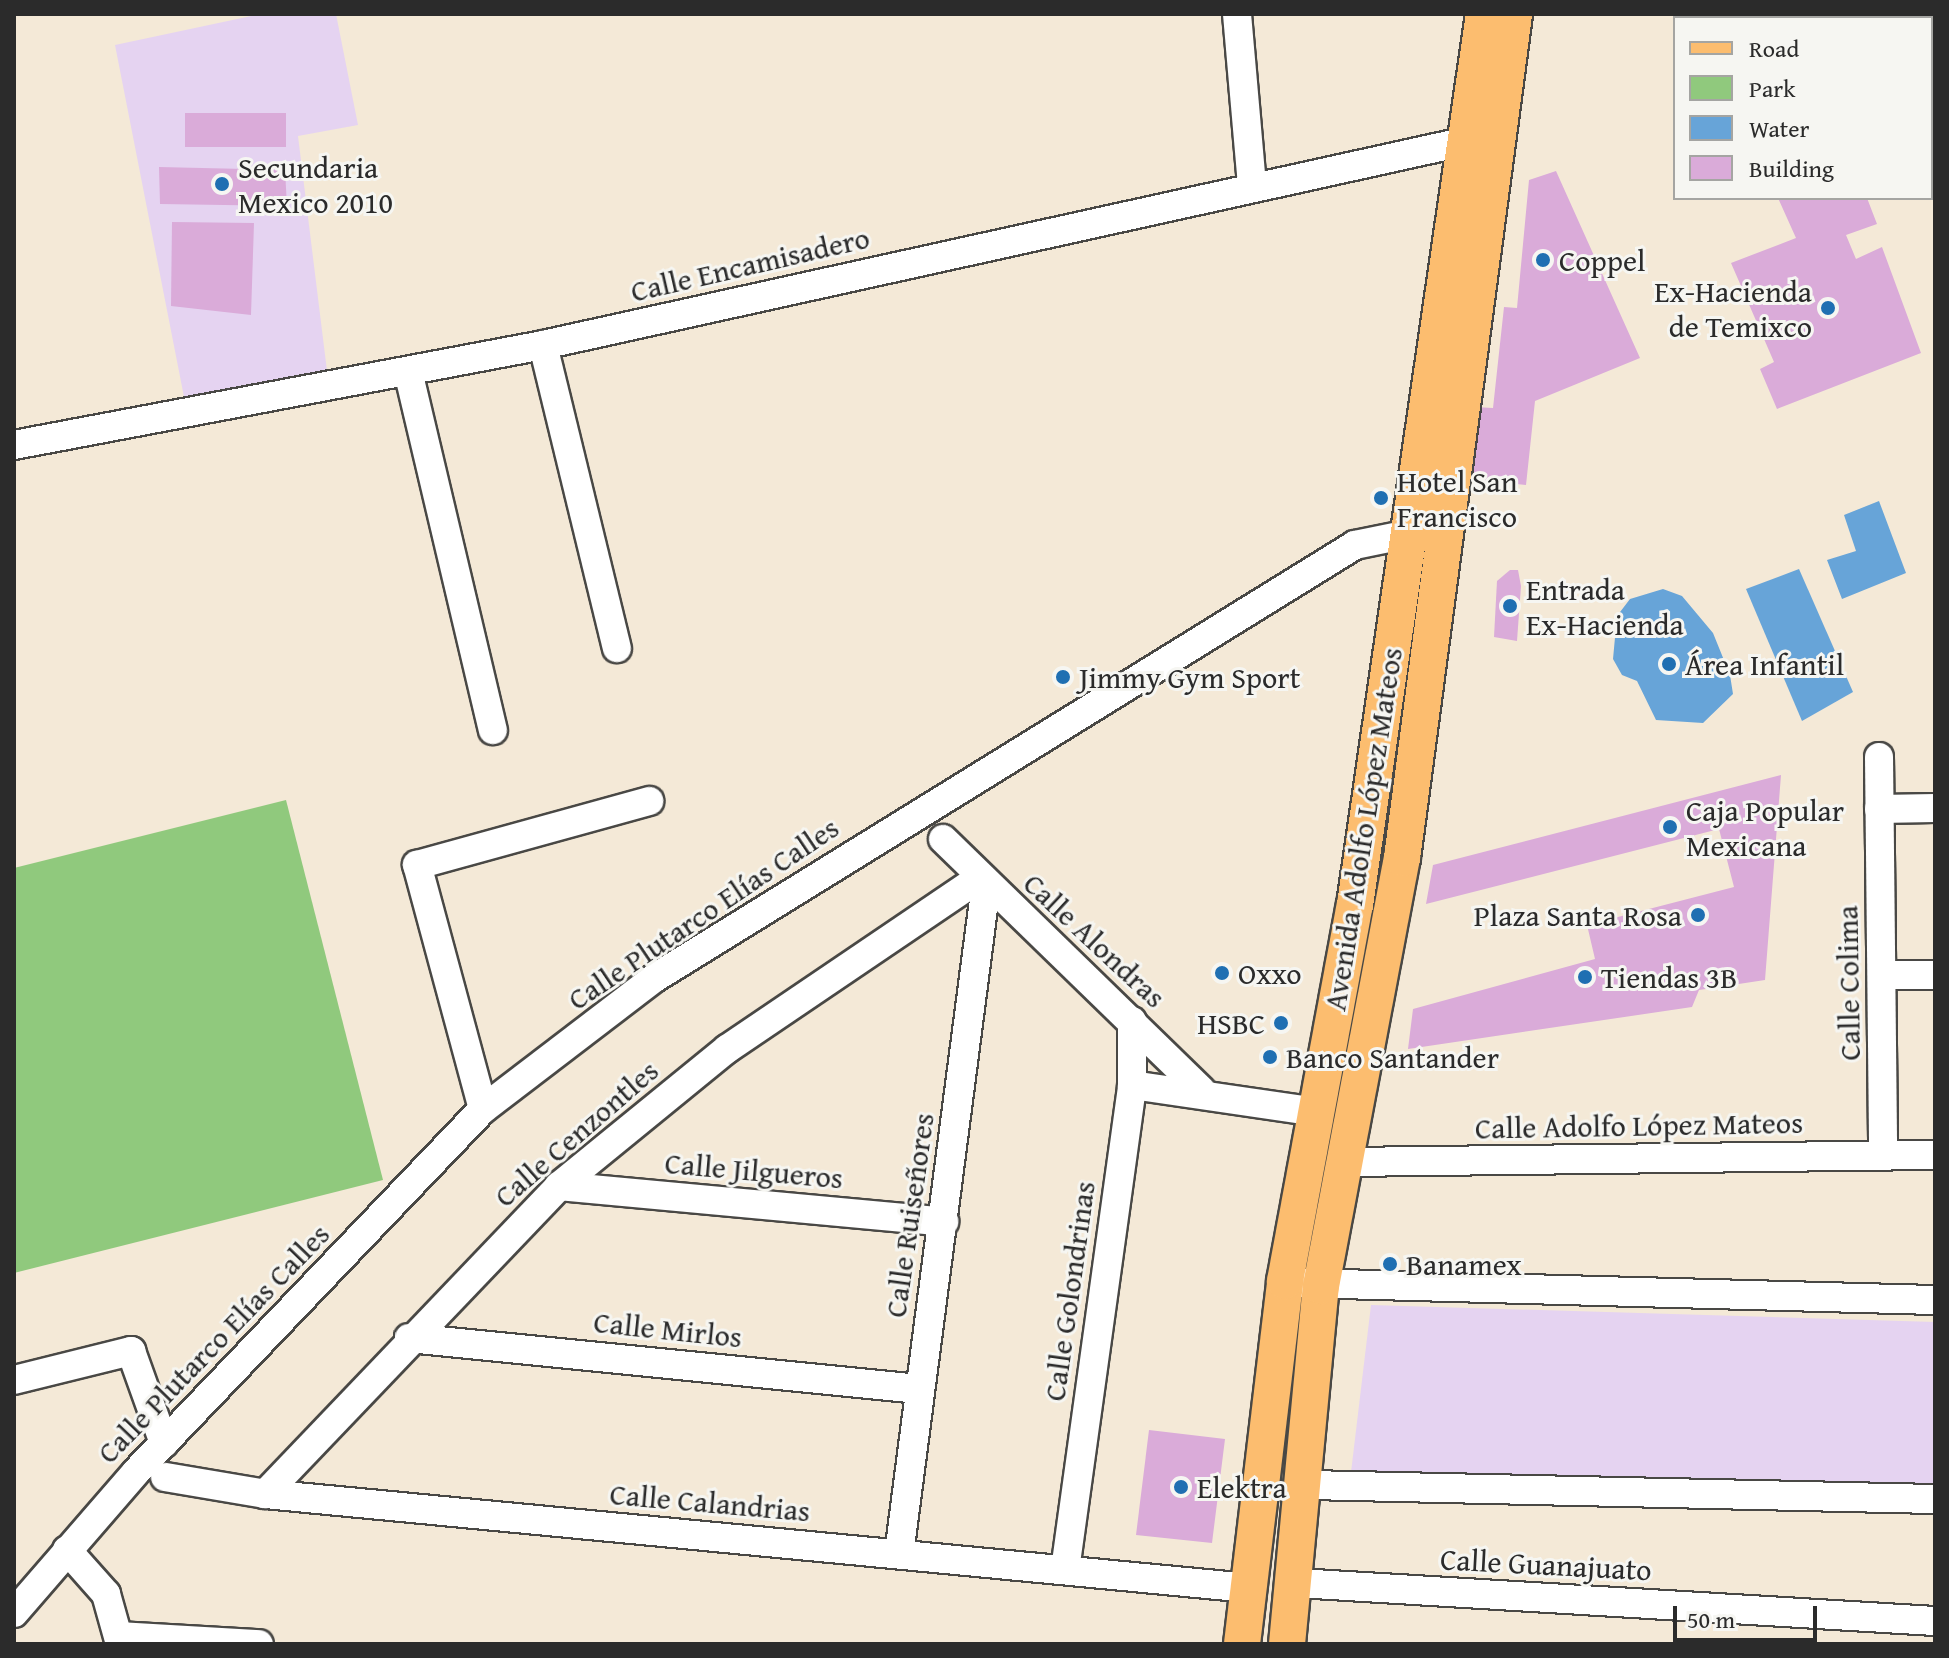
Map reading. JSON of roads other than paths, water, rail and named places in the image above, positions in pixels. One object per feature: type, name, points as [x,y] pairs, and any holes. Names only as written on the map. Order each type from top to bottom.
[{"type":"main road","name":"Avenida Adolfo López Mateos","points":[[1483,137],[1484,14]]},
{"type":"main road","name":"Avenida Adolfo López Mateos","points":[[1242,1644],[1285,1281],[1425,530],[1483,137],[1514,14]]},
{"type":"main road","name":"Avenida Adolfo López Mateos","points":[[1287,1644],[1308,1485],[1321,1286],[1392,909],[1425,530]]},
{"type":"main road","points":[[1355,905],[1392,909]]},
{"type":"street","points":[[1237,14],[1252,187]]},
{"type":"street","name":"Calle Encamisadero","points":[[14,445],[543,345],[1483,137]]},
{"type":"street","points":[[543,345],[617,648]]},
{"type":"street","points":[[408,371],[493,730]]},
{"type":"street","name":"Calle Plutarco Elías Calles","points":[[14,1613],[164,1443],[483,1109],[653,979],[916,814],[1355,545],[1425,530]]},
{"type":"street","name":"Calle Colima","points":[[1879,757],[1883,1156]]},
{"type":"street","points":[[483,1109],[417,865],[649,801]]},
{"type":"street","points":[[1879,809],[1935,808]]},
{"type":"street","name":"Calle Alondras","points":[[943,839],[983,882],[1201,1090]]},
{"type":"street","name":"Calle Cenzontles","points":[[265,1494],[409,1338],[559,1186],[727,1049],[983,882]]},
{"type":"street","name":"Calle Ruiseñores","points":[[899,1554],[944,1222],[983,882]]},
{"type":"street","points":[[1883,975],[1935,975]]},
{"type":"street","name":"Calle Golondrinas","points":[[1065,1570],[1132,1085],[1132,1021]]},
{"type":"street","points":[[1132,1085],[1201,1090],[1316,1112]]},
{"type":"street","name":"Calle Adolfo López Mateos","points":[[1344,1162],[1935,1155]]},
{"type":"street","name":"Calle Jilgueros","points":[[559,1186],[944,1222]]},
{"type":"street","points":[[1285,1281],[1321,1286],[1935,1300]]},
{"type":"street","name":"Calle Mirlos","points":[[409,1338],[919,1389]]},
{"type":"street","points":[[14,1380],[131,1351],[164,1443]]},
{"type":"street","name":"Calle Calandrias","points":[[165,1477],[265,1494],[1249,1588]]},
{"type":"street","points":[[1308,1485],[1935,1499]]},
{"type":"street","points":[[67,1550],[106,1594],[120,1640],[259,1644]]},
{"type":"street","name":"Calle Guanajuato","points":[[1297,1583],[1935,1621]]},
{"type":"water","points":[[1879,501],[1906,573],[1842,599],[1827,560],[1856,551],[1844,515]]},
{"type":"water","points":[[1799,569],[1853,692],[1802,721],[1746,589]]},
{"type":"water","points":[[1663,589],[1682,596],[1713,633],[1730,675],[1733,694],[1703,723],[1656,720],[1637,681],[1622,675],[1613,659],[1617,616],[1630,599]]},
{"type":"place","name":"Secundaria Mexico 2010","points":[[222,184]]},
{"type":"place","name":"Coppel","points":[[1543,260]]},
{"type":"place","name":"Ex-Hacienda de Temixco","points":[[1828,308]]},
{"type":"place","name":"Hotel San Francisco","points":[[1381,498]]},
{"type":"place","name":"Entrada Ex-Hacienda","points":[[1510,606]]},
{"type":"place","name":"Área Infantil","points":[[1669,664]]},
{"type":"place","name":"Jimmy Gym Sport","points":[[1063,677]]},
{"type":"place","name":"Caja Popular Mexicana","points":[[1670,827]]},
{"type":"place","name":"Plaza Santa Rosa","points":[[1698,915]]},
{"type":"place","name":"Oxxo","points":[[1222,973]]},
{"type":"place","name":"Tiendas 3B","points":[[1585,977]]},
{"type":"place","name":"HSBC","points":[[1281,1023]]},
{"type":"place","name":"Banco Santander","points":[[1270,1057]]},
{"type":"place","name":"Banamex","points":[[1390,1264]]},
{"type":"place","name":"Elektra","points":[[1181,1487]]}]
